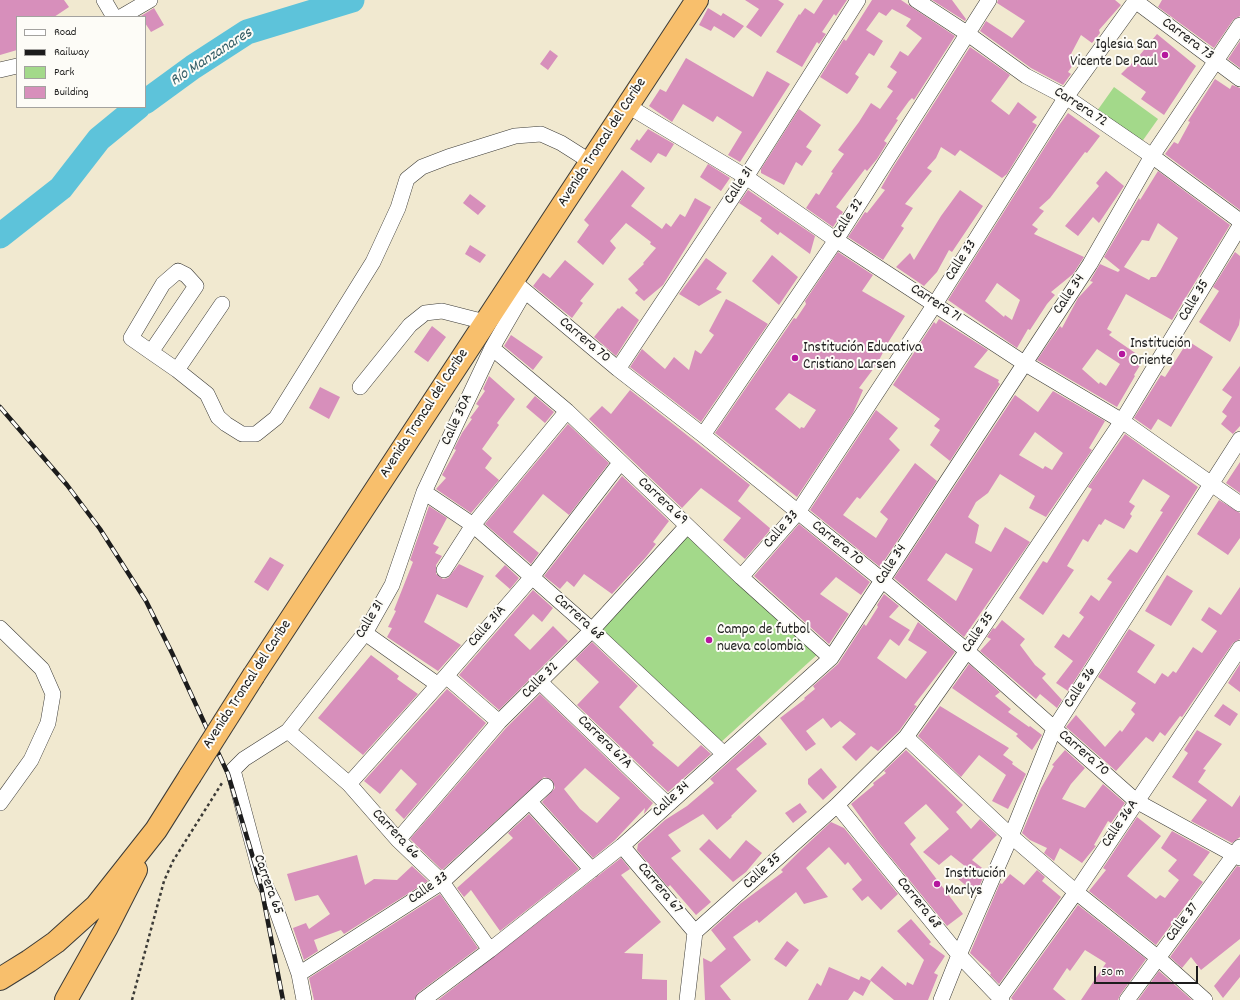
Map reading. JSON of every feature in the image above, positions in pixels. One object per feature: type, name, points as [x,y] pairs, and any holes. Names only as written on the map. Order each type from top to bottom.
[{"type":"highway","name":"Avenida Troncal del Caribe","points":[[66,1000],[107,927],[156,830],[190,776],[254,675],[486,322],[519,286],[591,162],[697,0]]},
{"type":"highway","name":"Avenida Troncal del Caribe","points":[[0,979],[56,942],[96,906],[156,830]]},
{"type":"highway","points":[[82,1000],[107,927]]},
{"type":"street","points":[[104,0],[113,16]]},
{"type":"street","points":[[123,16],[150,0]]},
{"type":"street","name":"Calle 31","points":[[618,369],[746,177],[858,0]]},
{"type":"street","name":"Carrera 72","points":[[916,0],[968,34],[1026,76],[1066,97],[1152,156],[1240,221]]},
{"type":"street","name":"Calle 32","points":[[703,435],[836,240],[990,0]]},
{"type":"street","name":"Carrera 73","points":[[1135,1],[1240,79]]},
{"type":"street","name":"Calle 33","points":[[741,577],[798,512],[935,304],[1066,97],[1135,1]]},
{"type":"street","name":"Calle 34","points":[[423,1000],[490,950],[622,846],[723,753],[831,658],[1090,264],[1152,156],[1214,61],[1240,25]]},
{"type":"street","points":[[0,70],[16,66]]},
{"type":"street","name":"Carrera 71","points":[[628,106],[746,177],[836,240],[1024,363],[1122,421],[1240,504]]},
{"type":"street","points":[[151,352],[196,286],[186,275],[178,271],[163,284],[131,338],[151,352],[178,370],[207,394],[218,417],[226,424],[242,434],[256,434],[276,418],[372,262],[398,208],[407,179],[422,167],[448,157],[515,136],[534,134],[541,134],[561,143],[591,162]]},
{"type":"street","name":"Calle 35","points":[[695,932],[837,805],[906,737],[967,651],[1122,421],[1240,226]]},
{"type":"street","name":"Calle 30A","points":[[424,492],[492,348],[519,286]]},
{"type":"street","name":"Carrera 70","points":[[519,286],[618,369],[703,435],[882,580],[967,651],[1136,801],[1238,853]]},
{"type":"street","points":[[178,370],[222,304]]},
{"type":"street","points":[[360,387],[410,325],[425,313],[442,310],[486,322]]},
{"type":"street","name":"Carrera 69","points":[[492,348],[567,411],[741,577],[831,658]]},
{"type":"street","points":[[444,570],[473,525],[567,411]]},
{"type":"street","name":"Calle 36","points":[[941,1000],[1011,836],[1054,729],[1240,439]]},
{"type":"street","name":"Calle 31A","points":[[348,784],[442,680],[532,576],[620,463]]},
{"type":"street","name":"Calle 31","points":[[228,776],[244,759],[288,731],[365,632],[392,585],[424,492]]},
{"type":"street","name":"Carrera 68","points":[[424,492],[473,525],[532,576],[723,753]]},
{"type":"street","name":"Calle 32","points":[[398,840],[499,722],[592,630],[688,526]]},
{"type":"street","points":[[0,628],[42,669],[53,694],[48,723],[31,760],[0,803]]},
{"type":"street","points":[[365,632],[442,680],[499,722]]},
{"type":"street","name":"Calle 36A","points":[[1001,999],[1076,892],[1240,648]]},
{"type":"street","name":"Carrera 67A","points":[[540,682],[668,804]]},
{"type":"street","name":"Carrera 66","points":[[288,731],[348,784],[398,840],[442,882],[490,950]]},
{"type":"street","points":[[906,737],[1011,836],[1076,892],[1157,957],[1205,1000]]},
{"type":"street","name":"Carrera 65","points":[[228,776],[262,879],[274,903],[299,974],[304,1000]]},
{"type":"street","name":"Calle 33","points":[[299,974],[442,882],[546,786]]},
{"type":"street","points":[[530,802],[592,870]]},
{"type":"street","name":"Carrera 68","points":[[837,805],[959,955],[1001,999]]},
{"type":"street","name":"Carrera 67","points":[[622,846],[695,932]]},
{"type":"street","name":"Calle 37","points":[[1127,1000],[1157,957],[1238,853]]},
{"type":"street","points":[[687,1000],[695,932]]},
{"type":"path","points":[[132,1000],[164,881],[173,861],[228,776]]},
{"type":"green space","points":[[1114,87],[1158,119],[1141,143],[1097,111]]},
{"type":"green space","name":"Campo de futbol nueva colombia","points":[[689,533],[820,652],[720,743],[598,629]]},
{"type":"building","points":[[0,0],[64,0],[69,7],[56,16],[16,16],[16,50],[0,55]]},
{"type":"building","points":[[745,0],[778,0],[784,4],[761,37],[746,27],[759,9]]},
{"type":"building","points":[[823,0],[847,0],[836,16],[834,14],[822,32],[826,34],[819,44],[817,42],[802,67],[776,52],[799,14],[800,15],[805,8],[814,14]]},
{"type":"building","points":[[872,0],[901,0],[955,36],[914,100],[912,98],[909,101],[896,119],[898,120],[884,141],[887,143],[877,159],[867,171],[865,169],[836,207],[843,212],[833,227],[806,208],[816,193],[819,195],[833,173],[831,172],[844,154],[838,150],[871,103],[880,109],[893,91],[887,87],[897,72],[890,67],[900,51],[908,56],[922,38],[906,26],[911,19],[892,9],[886,16],[879,12],[866,30],[883,41],[874,56],[869,53],[855,74],[859,77],[850,91],[847,94],[820,77],[844,39],[846,41]]},
{"type":"building","points":[[932,0],[952,0],[966,19],[965,21]]},
{"type":"building","points":[[998,0],[1115,0],[1121,5],[1099,30],[1100,33],[1092,43],[1081,35],[1071,54],[1078,58],[1068,72],[1071,74],[1063,85],[1031,68],[980,31],[986,21],[1012,38],[1025,21],[997,3]]},
{"type":"building","points":[[1162,0],[1240,0],[1240,16],[1233,20],[1214,48],[1158,7]]},
{"type":"building","points":[[154,8],[164,25],[151,32],[146,24],[146,16],[141,16]]},
{"type":"building","points":[[708,8],[721,16],[723,13],[744,26],[734,38],[714,26],[711,31],[699,25]]},
{"type":"building","points":[[1157,34],[1196,66],[1164,115],[1141,99],[1146,92],[1121,74],[1139,56]]},
{"type":"building","points":[[1240,41],[1240,68],[1228,59]]},
{"type":"building","points":[[970,47],[1010,75],[991,101],[1009,115],[1018,102],[1037,117],[1032,122],[1037,125],[1007,174],[1002,178],[960,150],[955,156],[941,147],[936,158],[927,168],[932,171],[905,204],[913,208],[901,226],[904,228],[883,260],[848,237],[865,212],[867,213],[885,190],[881,188],[892,169]]},
{"type":"building","points":[[550,50],[558,56],[548,70],[540,64]]},
{"type":"building","points":[[686,58],[753,97],[767,71],[790,84],[740,162],[728,155],[742,132],[717,116],[713,122],[683,104],[672,122],[649,106],[660,89],[666,92]]},
{"type":"building","points":[[1215,79],[1230,89],[1232,85],[1240,88],[1240,210],[1165,154],[1174,142],[1178,144],[1190,122],[1188,121]]},
{"type":"building","points":[[799,109],[821,125],[806,147],[812,151],[802,166],[796,162],[784,185],[761,173],[761,169]]},
{"type":"building","points":[[1068,113],[1100,136],[1087,153],[1085,152],[1050,198],[1039,208],[1044,211],[1032,225],[1038,229],[1034,234],[1084,257],[1073,274],[1051,292],[1055,295],[1047,304],[1030,330],[1028,329],[1017,348],[948,300]],"holes":[[[997,283],[1020,300],[1012,320],[1005,315],[1004,317],[985,301]]]},
{"type":"building","points":[[648,129],[674,144],[666,157],[658,153],[651,163],[630,149],[637,139],[639,141]]},
{"type":"building","points":[[708,164],[730,178],[721,191],[700,177]]},
{"type":"building","points":[[622,170],[645,188],[631,206],[662,229],[666,223],[671,227],[680,214],[685,217],[695,198],[711,207],[663,285],[644,301],[635,293],[638,290],[628,279],[644,264],[643,263],[656,248],[650,244],[651,242],[626,223],[610,241],[616,248],[603,265],[577,242],[589,225],[584,220]]},
{"type":"building","points":[[1106,171],[1124,186],[1099,223],[1093,217],[1078,236],[1065,226],[1099,186],[1096,183]]},
{"type":"building","points":[[1158,171],[1230,225],[1172,320],[1126,294],[1107,329],[1112,332],[1109,335],[1144,359],[1117,407],[1037,360],[1060,326],[1062,328],[1078,298],[1093,282],[1090,281],[1100,264],[1118,272],[1120,270],[1104,257],[1139,198],[1140,200]],"holes":[[[1158,223],[1178,238],[1156,277],[1151,277],[1149,280],[1124,267],[1142,240],[1149,241]],[[1097,349],[1120,364],[1106,386],[1100,382],[1099,384],[1082,369]]]},
{"type":"building","points":[[748,190],[815,236],[810,254],[780,232],[778,235],[760,221],[762,218],[739,203]]},
{"type":"building","points":[[960,190],[983,206],[952,252],[949,250],[937,272],[924,286],[896,267],[910,253],[914,260],[941,216]]},
{"type":"building","points":[[470,194],[486,206],[478,215],[463,203]]},
{"type":"building","points":[[470,245],[486,255],[480,263],[465,254]]},
{"type":"building","points":[[838,252],[873,275],[862,291],[905,316],[889,341],[877,364],[859,388],[863,390],[853,413],[797,497],[715,433],[794,318],[796,319],[806,304],[805,301]],"holes":[[[789,393],[816,410],[804,428],[801,427],[800,429],[775,409]]]},
{"type":"building","points":[[1235,252],[1240,256],[1240,318],[1239,325],[1230,342],[1199,322],[1219,291],[1213,287]]},
{"type":"building","points":[[772,255],[798,277],[779,305],[752,281]]},
{"type":"building","points":[[706,258],[727,273],[716,289],[722,292],[699,306],[679,294]]},
{"type":"building","points":[[565,260],[594,284],[580,301],[583,303],[572,318],[533,286],[543,273],[550,278]]},
{"type":"building","points":[[726,299],[768,324],[701,422],[630,367],[642,349],[665,369],[674,357],[689,370],[695,350],[701,354],[714,335],[709,331]]},
{"type":"building","points":[[622,306],[639,320],[616,356],[594,337],[618,308],[619,309]]},
{"type":"building","points":[[939,319],[988,350],[974,367],[999,380],[998,382],[1000,384],[950,461],[930,445],[940,430],[934,426],[940,419],[893,385],[934,322],[936,324]]},
{"type":"building","points":[[432,326],[446,337],[428,362],[414,352]]},
{"type":"building","points":[[511,335],[543,357],[533,370],[504,346]]},
{"type":"building","points":[[1188,341],[1213,357],[1171,427],[1158,419],[1151,430],[1134,418],[1161,375],[1165,377]]},
{"type":"building","points":[[1240,366],[1240,426],[1233,434],[1221,424],[1227,416],[1222,412],[1232,397],[1222,390]]},
{"type":"building","points":[[489,376],[515,399],[497,423],[499,425],[482,449],[492,458],[485,468],[499,480],[471,513],[436,489],[446,478],[442,475],[456,450],[454,449],[462,433],[472,419],[470,418],[479,406],[476,404],[485,391],[483,389]]},
{"type":"building","points":[[320,387],[340,397],[329,419],[309,408]]},
{"type":"building","points":[[630,390],[750,485],[738,501],[771,529],[745,559],[723,540],[741,518],[701,488],[682,508],[589,419],[602,406],[611,414]]},
{"type":"building","points":[[1053,391],[1105,421],[1089,448],[1092,450],[1046,517],[1029,508],[1035,496],[1000,474],[988,493],[976,502],[968,517],[979,525],[975,543],[991,552],[1005,527],[1030,542],[964,637],[894,578],[1015,395],[1038,412]],"holes":[[[1035,432],[1063,453],[1052,470],[1045,466],[1043,469],[1019,455]],[[946,553],[973,569],[956,601],[927,580]]]},
{"type":"building","points":[[535,396],[554,412],[545,423],[526,407]]},
{"type":"building","points":[[876,410],[898,428],[889,439],[900,450],[860,499],[857,497],[843,515],[876,538],[888,519],[880,512],[915,463],[937,481],[880,567],[810,510]]},
{"type":"building","points":[[568,424],[609,463],[569,515],[543,494],[513,532],[539,553],[531,564],[485,524]]},
{"type":"building","points":[[1125,434],[1198,487],[1068,691],[1056,683],[1073,661],[1054,647],[1063,634],[1069,638],[1084,617],[1079,613],[1091,595],[1099,601],[1112,582],[1107,579],[1130,549],[1137,553],[1163,512],[1160,511],[1170,496],[1143,479],[1129,502],[1135,506],[1130,514],[1132,516],[1124,529],[1105,519],[1101,525],[1099,524],[1088,542],[1083,539],[1067,566],[1074,570],[1043,615],[1019,598],[1043,561],[1047,563],[1092,489],[1088,487]]},
{"type":"building","points":[[1240,462],[1240,493],[1226,483]]},
{"type":"building","points":[[622,476],[669,521],[653,542],[656,544],[646,557],[612,594],[584,574],[574,587],[567,581],[560,589],[544,576]]},
{"type":"building","points":[[1219,500],[1240,513],[1240,538],[1228,555],[1197,534]]},
{"type":"building","points":[[429,506],[447,518],[433,544],[439,547],[435,553],[442,556],[436,565],[436,574],[443,579],[448,578],[459,564],[484,576],[467,608],[437,594],[424,622],[461,645],[438,671],[387,637],[392,628],[388,627],[396,611],[394,610],[413,562],[410,560]]},
{"type":"building","points":[[799,524],[870,582],[861,595],[836,577],[820,594],[849,614],[829,644],[754,576]]},
{"type":"building","points":[[270,557],[284,565],[268,591],[254,582]]},
{"type":"building","points":[[505,565],[519,578],[510,589],[495,576]]},
{"type":"building","points":[[1167,575],[1193,591],[1171,626],[1145,611]]},
{"type":"building","points":[[1240,587],[1240,639],[1233,643],[1182,717],[1180,716],[1165,736],[1160,732],[1153,742],[1146,737],[1116,771],[1066,727],[1076,715],[1105,747],[1120,730],[1122,732],[1135,714],[1131,710],[1136,703],[1098,677],[1129,629],[1155,645],[1137,672],[1155,684],[1162,673],[1168,677],[1173,671],[1176,673],[1193,647],[1202,653],[1217,631],[1201,620],[1209,607],[1221,615]]},
{"type":"building","points":[[533,590],[553,608],[542,622],[533,614],[514,635],[530,650],[553,626],[568,641],[499,710],[459,675]]},
{"type":"building","points":[[884,594],[899,606],[889,617],[910,630],[899,646],[890,639],[877,658],[906,679],[927,652],[908,640],[918,622],[955,652],[914,705],[917,706],[899,731],[878,751],[871,746],[856,761],[842,747],[856,734],[840,721],[831,728],[823,718],[806,731],[816,744],[806,751],[780,718],[805,699],[804,698],[815,689],[813,686],[838,664],[864,624],[866,626]]},
{"type":"building","points":[[1002,620],[1025,639],[1020,645],[1035,665],[1046,674],[1042,678],[1062,700],[1057,708],[1040,694],[1036,699],[980,651],[991,639],[987,637],[993,628],[995,629]]},
{"type":"building","points":[[592,642],[638,686],[619,707],[654,743],[652,745],[678,767],[701,745],[711,754],[668,792],[577,705],[599,682],[575,659]]},
{"type":"building","points":[[371,655],[399,676],[397,679],[418,694],[363,755],[318,718]]},
{"type":"building","points":[[969,664],[1000,692],[995,696],[1011,709],[1008,712],[1042,735],[1032,750],[1016,736],[1018,734],[952,688]]},
{"type":"building","points":[[1240,664],[1240,692],[1228,683]]},
{"type":"building","points":[[447,689],[486,723],[404,819],[395,810],[417,784],[401,769],[380,794],[364,781]]},
{"type":"building","points":[[540,694],[653,803],[644,814],[645,808],[615,840],[593,858],[542,802],[555,788],[552,780],[544,777],[442,870],[410,839],[506,728]],"holes":[[[585,768],[620,798],[597,823],[580,809],[564,789]]]},
{"type":"building","points":[[1223,704],[1238,714],[1230,726],[1214,716]]},
{"type":"building","points":[[940,706],[1009,748],[1003,755],[1013,762],[1012,764],[1026,774],[1008,809],[992,801],[1006,775],[979,755],[961,777],[918,736]]},
{"type":"building","points":[[1197,730],[1222,744],[1203,769],[1206,770],[1198,782],[1232,807],[1240,795],[1240,837],[1232,843],[1191,821],[1207,800],[1172,777],[1188,753],[1184,750]]},
{"type":"building","points":[[759,735],[767,744],[736,769],[757,791],[717,830],[703,814],[668,835],[681,851],[671,858],[711,902],[696,915],[670,885],[668,887],[637,850],[638,844],[665,820],[687,806],[714,783],[710,779]]},
{"type":"building","points":[[906,750],[963,805],[956,812],[971,829],[980,819],[997,835],[972,860],[986,871],[976,894],[957,878],[967,866],[966,867],[951,855],[939,865],[923,852],[949,829],[926,804],[904,823],[916,838],[910,844],[963,914],[947,926],[879,843],[851,804],[874,785],[873,783],[886,773],[884,771]]},
{"type":"building","points":[[1065,750],[1085,768],[1071,784],[1062,799],[1085,808],[1103,784],[1125,803],[1111,823],[1108,821],[1094,845],[1096,846],[1082,863],[1060,848],[1054,861],[1044,853],[1047,848],[1030,840],[1022,833],[1041,788],[1054,766],[1052,765]]},
{"type":"building","points":[[821,768],[837,787],[823,800],[808,784],[808,779]]},
{"type":"building","points":[[800,803],[807,812],[793,823],[785,813]]},
{"type":"building","points":[[529,814],[579,869],[500,931],[471,890],[464,897],[457,888],[513,838],[508,833]]},
{"type":"building","points":[[1137,817],[1161,836],[1127,876],[1156,899],[1160,895],[1165,898],[1179,880],[1168,871],[1177,860],[1161,848],[1172,831],[1210,852],[1193,875],[1203,882],[1156,945],[1089,891],[1106,870],[1103,868]]},
{"type":"building","points":[[831,822],[844,828],[898,894],[881,910],[868,896],[862,901],[852,889],[862,880],[848,862],[845,865],[829,847],[806,868],[828,897],[804,904],[796,892],[759,923],[757,920],[733,937],[751,960],[720,986],[731,1000],[705,1000],[703,958],[711,962],[726,949],[711,930],[741,903],[783,872],[781,870]]},
{"type":"building","points":[[709,839],[730,859],[746,840],[762,853],[746,872],[733,882],[699,849]]},
{"type":"building","points":[[357,855],[365,885],[374,879],[397,880],[412,866],[428,881],[344,934],[341,930],[314,940],[318,951],[304,960],[293,928],[306,923],[309,929],[330,914],[318,895],[295,901],[287,874]]},
{"type":"building","points":[[621,858],[630,869],[621,875],[661,922],[624,953],[643,954],[642,979],[667,980],[667,1000],[438,1000]]},
{"type":"building","points":[[1237,866],[1240,867],[1240,939],[1201,970],[1191,957],[1182,968],[1170,957]]},
{"type":"building","points":[[1037,870],[1045,877],[1042,881],[1061,897],[999,984],[990,975],[991,973],[970,953],[1000,883],[1002,884],[1010,874],[1024,885]]},
{"type":"building","points":[[440,894],[478,948],[418,993],[414,1000],[314,1000],[309,978]]},
{"type":"building","points":[[1078,905],[1146,959],[1118,1000],[1081,1000],[1106,963],[1085,950],[1070,971],[1067,968],[1053,989],[1066,1000],[1013,1000],[1011,998]]},
{"type":"building","points":[[911,919],[931,942],[929,944],[945,956],[934,973],[938,975],[928,1000],[894,1000],[870,980],[882,966],[906,986],[907,982],[913,985],[924,960],[897,931]]},
{"type":"building","points":[[787,941],[799,950],[786,967],[774,959]]},
{"type":"building","points":[[1240,954],[1240,977],[1223,998],[1214,986]]},
{"type":"building","points":[[829,967],[859,980],[861,976],[871,981],[863,996],[854,991],[848,1000],[808,1000],[817,983],[821,986]]},
{"type":"building","points":[[1159,971],[1192,1000],[1138,1000]]},
{"type":"waterway","name":"Río Manzanares","points":[[146,101],[193,67],[247,32],[352,0]]},
{"type":"waterway","name":"Río Manzanares","points":[[0,236],[61,188],[99,139],[137,108]]},
{"type":"railway","points":[[0,407],[67,485],[100,529],[146,601],[172,653],[228,774],[260,881],[283,1000]]},
{"type":"place","name":"Iglesia San Vicente De Paul","points":[[1165,55]]},
{"type":"place","name":"Institución Oriente","points":[[1122,354]]},
{"type":"place","name":"Institución Educativa Cristiano Larsen","points":[[795,358]]},
{"type":"place","name":"Campo de futbol nueva colombia","points":[[709,640]]},
{"type":"place","name":"Institución Marlys","points":[[937,884]]}]
